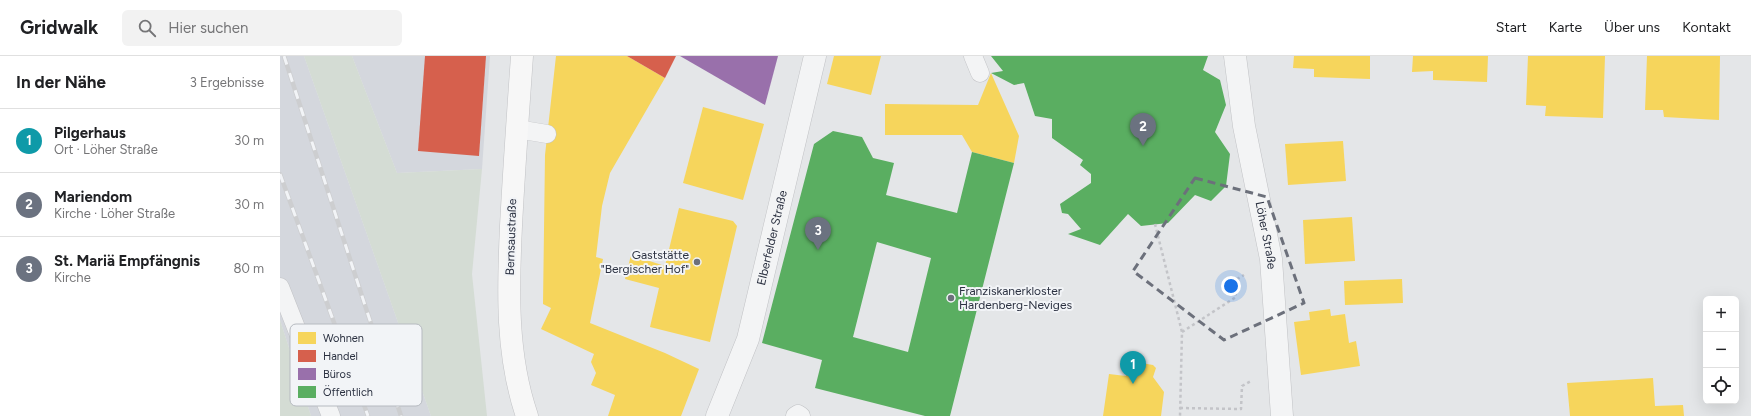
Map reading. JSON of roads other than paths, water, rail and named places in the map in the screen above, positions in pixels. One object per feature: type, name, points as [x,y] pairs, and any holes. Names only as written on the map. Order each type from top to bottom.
[{"type":"main road","name":"Bernsaustraße","points":[[522,56],[510,259],[510,305],[514,366],[527,416]]},
{"type":"street","name":"Elberfelder Straße","points":[[718,416],[748,339],[816,56]]},
{"type":"street","name":"Löher Straße","points":[[1236,56],[1244,126],[1271,259],[1282,416]]},
{"type":"lane","points":[[973,56],[980,73]]},
{"type":"lane","points":[[517,129],[547,134]]},
{"type":"lane","points":[[280,287],[295,324]]},
{"type":"lane","points":[[327,406],[331,416]]},
{"type":"lane","points":[[795,416],[798,414],[801,416]]},
{"type":"railway","points":[[284,56],[371,324]]},
{"type":"railway","points":[[280,174],[335,324]]},
{"type":"railway","points":[[364,406],[368,416]]},
{"type":"railway","points":[[398,406],[401,416]]},
{"type":"place","name":"Mariendom","points":[[1143,146]]},
{"type":"place","name":"St. Mariä Empfängnis","points":[[818,250]]},
{"type":"place","name":"Gaststätte \"Bergischer Hof\"","points":[[697,262]]},
{"type":"place","name":"Franziskanerkloster Hardenberg-Neviges","points":[[951,298]]},
{"type":"place","name":"Pilgerhaus","points":[[1133,384]]}]
